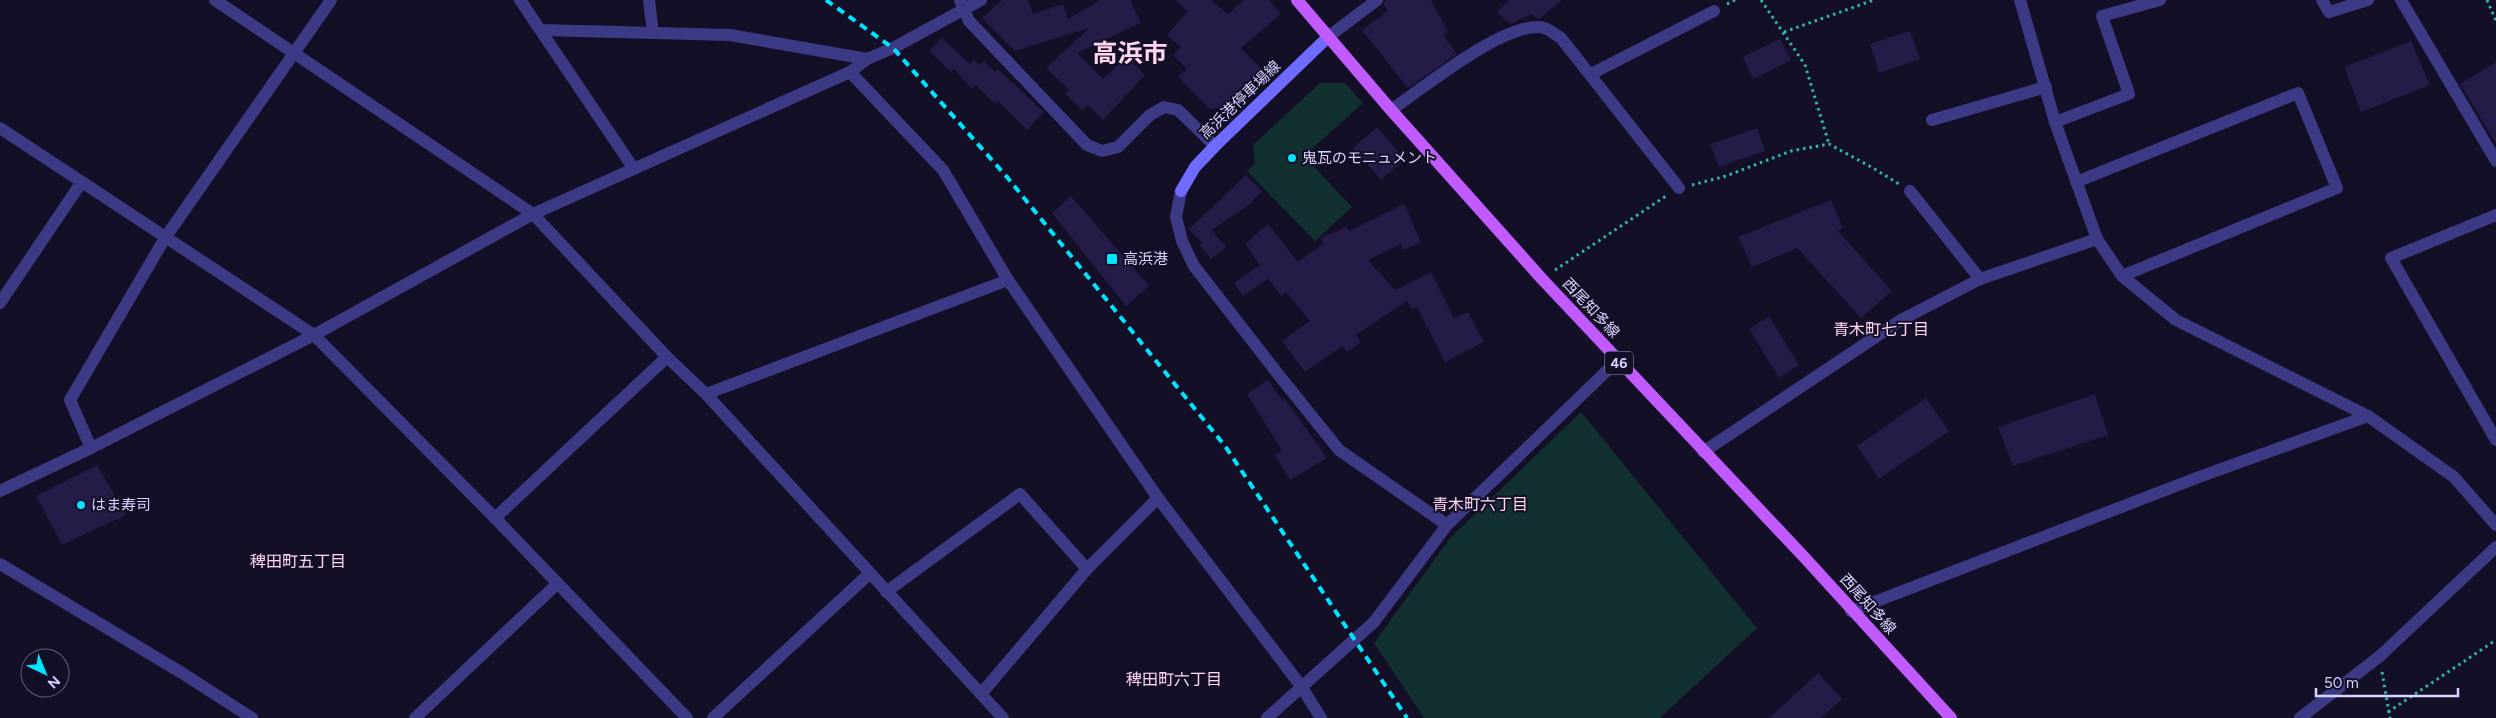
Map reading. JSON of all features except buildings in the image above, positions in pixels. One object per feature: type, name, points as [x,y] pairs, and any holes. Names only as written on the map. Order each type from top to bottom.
[{"type":"main road","name":"西尾知多線","points":[[1297,0],[1391,110],[1542,279],[1617,361],[1805,558],[1951,718]]},
{"type":"main road","name":"高浜港停車場線","points":[[1181,191],[1195,167],[1215,146],[1328,37]]},
{"type":"street","points":[[214,0],[533,214],[667,357],[706,394],[1003,718]]},
{"type":"street","points":[[91,448],[70,400],[165,238],[331,0]]},
{"type":"street","points":[[520,0],[634,169]]},
{"type":"street","points":[[649,0],[653,33]]},
{"type":"street","points":[[0,491],[91,448],[314,335],[533,214],[850,72],[867,59],[893,48],[962,4],[981,0]]},
{"type":"street","points":[[1328,37],[1377,0]]},
{"type":"street","points":[[2020,0],[2055,122],[2097,239],[2122,276],[2176,320],[2368,416],[2454,477],[2496,525]]},
{"type":"street","points":[[2055,122],[2129,94],[2102,16],[2160,0]]},
{"type":"street","points":[[2322,0],[2329,12],[2368,0]]},
{"type":"street","points":[[2401,0],[2496,161]]},
{"type":"street","points":[[962,4],[970,21],[1087,145],[1102,151],[1118,146],[1150,115],[1164,107],[1178,110],[1215,146]]},
{"type":"street","points":[[1591,74],[1714,11]]},
{"type":"street","points":[[1391,110],[1494,40],[1521,29],[1543,27],[1561,38],[1679,188]]},
{"type":"street","points":[[542,30],[730,35],[867,59]]},
{"type":"street","points":[[850,72],[943,170],[1008,280],[1158,498],[1301,686],[1321,718]]},
{"type":"street","points":[[1932,120],[2046,87]]},
{"type":"street","points":[[2076,182],[2298,93],[2337,188],[2122,276]]},
{"type":"street","points":[[0,128],[314,335],[495,518],[687,718]]},
{"type":"street","points":[[0,304],[81,183]]},
{"type":"street","points":[[1181,191],[1176,217],[1182,241],[1194,266],[1290,389],[1339,450],[1447,525]]},
{"type":"street","points":[[1910,191],[1980,279]]},
{"type":"street","points":[[2496,215],[2391,258],[2496,440]]},
{"type":"street","points":[[1703,452],[1901,320],[1980,279],[2097,239]]},
{"type":"street","points":[[706,394],[1008,280]]},
{"type":"street","points":[[495,518],[667,357]]},
{"type":"street","points":[[1267,718],[1374,622],[1447,525],[1617,361]]},
{"type":"street","points":[[1851,610],[2199,477],[2368,416]]},
{"type":"street","points":[[886,592],[1020,494],[1087,569]]},
{"type":"street","points":[[981,694],[1087,569],[1158,498]]},
{"type":"street","points":[[2300,718],[2380,656],[2496,548]]},
{"type":"street","points":[[0,564],[182,673],[252,718]]},
{"type":"street","points":[[714,718],[869,574]]},
{"type":"street","points":[[415,718],[558,583]]},
{"type":"path","points":[[1761,0],[1784,32],[1804,66],[1829,144]]},
{"type":"path","points":[[1784,32],[1874,0]]},
{"type":"path","points":[[2487,0],[2496,22]]},
{"type":"path","points":[[1542,279],[1679,188],[1726,176],[1791,151],[1829,144],[1910,191]]},
{"type":"path","points":[[2388,712],[2496,640]]},
{"type":"path","points":[[2380,656],[2390,718]]},
{"type":"green space","points":[[1320,83],[1345,83],[1363,103],[1304,156],[1352,207],[1315,241],[1247,171],[1255,164],[1253,145]]},
{"type":"green space","points":[[1581,412],[1757,628],[1660,718],[1424,718],[1374,643],[1450,538]]},
{"type":"railway","points":[[826,0],[893,48],[1007,177],[1225,446],[1407,718]]},
{"type":"place","name":"鬼瓦のモニュメント","points":[[1292,158]]},
{"type":"place","name":"高浜港","points":[[1112,259]]},
{"type":"place","name":"はま寿司","points":[[81,505]]},
{"type":"district","name":"高浜市","points":[[1130,53]]},
{"type":"district","name":"青木町七丁目","points":[[1881,329]]},
{"type":"district","name":"青木町六丁目","points":[[1480,504]]},
{"type":"district","name":"稗田町五丁目","points":[[298,561]]},
{"type":"district","name":"稗田町六丁目","points":[[1174,679]]}]
